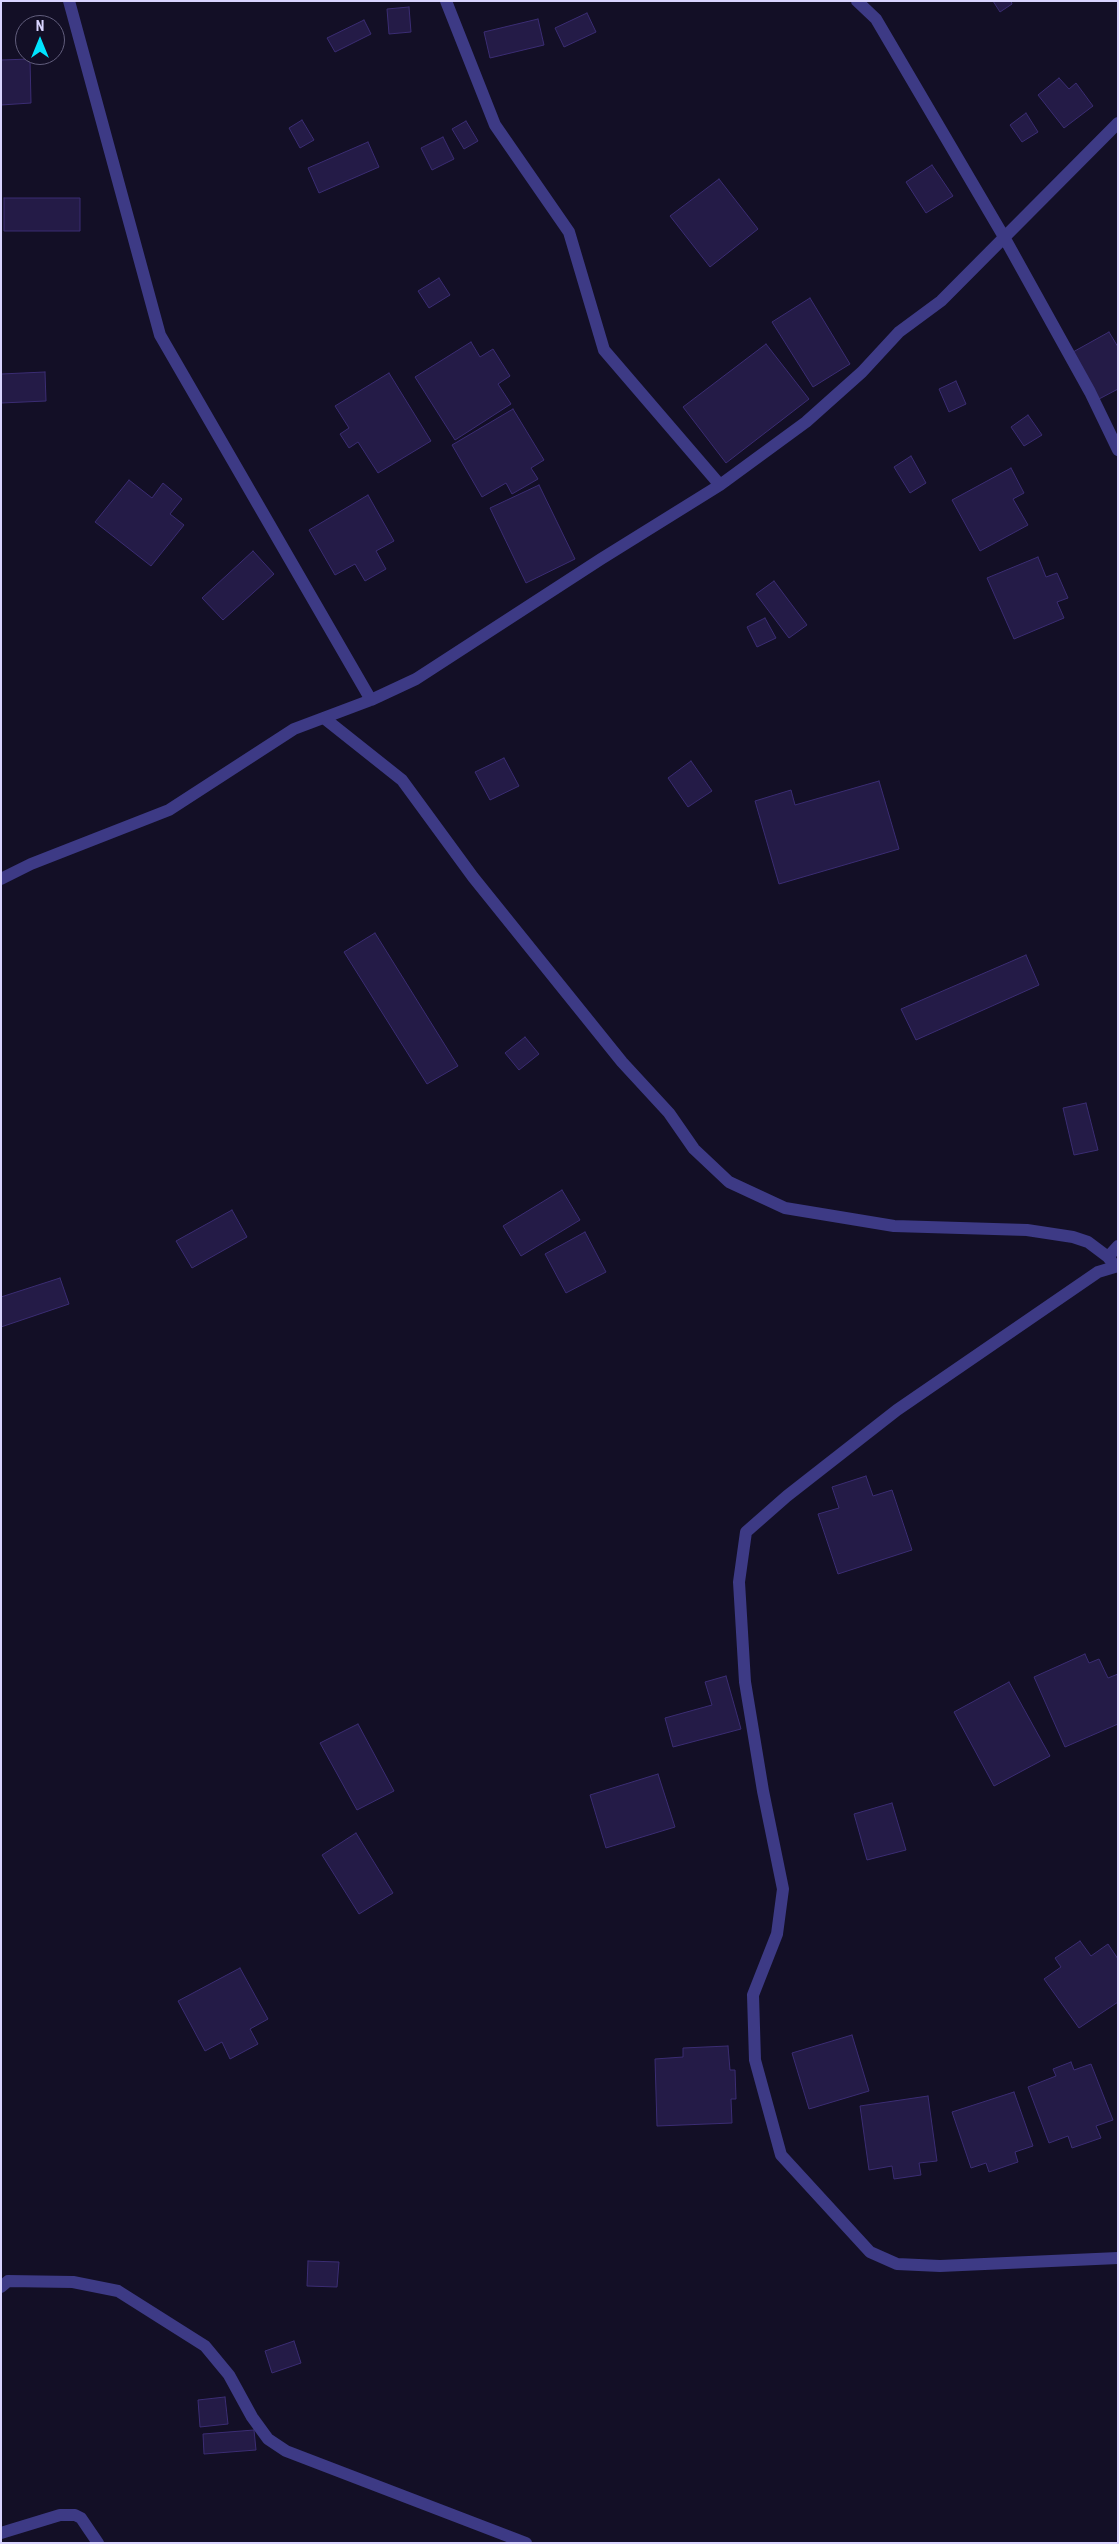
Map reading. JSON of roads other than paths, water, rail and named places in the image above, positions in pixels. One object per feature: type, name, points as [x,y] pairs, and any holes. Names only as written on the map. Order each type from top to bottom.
[{"type":"street","points":[[69,1],[160,335],[370,700]]},
{"type":"street","points":[[446,1],[495,125],[570,232],[604,350],[720,485]]},
{"type":"street","points":[[857,1],[876,19],[1004,237],[1090,392],[1118,450]]},
{"type":"street","points":[[1,879],[31,864],[169,810],[294,729],[370,700],[416,678],[720,485],[806,422],[862,372],[899,332],[941,301],[1118,123]]},
{"type":"street","points":[[324,718],[402,780],[472,877],[622,1062],[664,1107],[694,1149],[729,1182],[785,1208],[894,1226],[1027,1230],[1072,1237],[1088,1242],[1114,1263]]},
{"type":"street","points":[[1118,1246],[1114,1263],[1098,1272],[897,1410],[787,1496],[746,1532],[739,1582],[745,1682],[763,1791],[784,1888],[777,1934],[754,1994],[755,2060],[781,2155],[870,2252],[897,2264],[949,2266],[1118,2258]]},
{"type":"street","points":[[1,2287],[8,2281],[73,2282],[118,2291],[205,2346],[229,2375],[252,2417],[268,2439],[286,2451],[526,2543]]},
{"type":"street","points":[[1,2533],[60,2515],[75,2515],[81,2518],[98,2543]]}]
